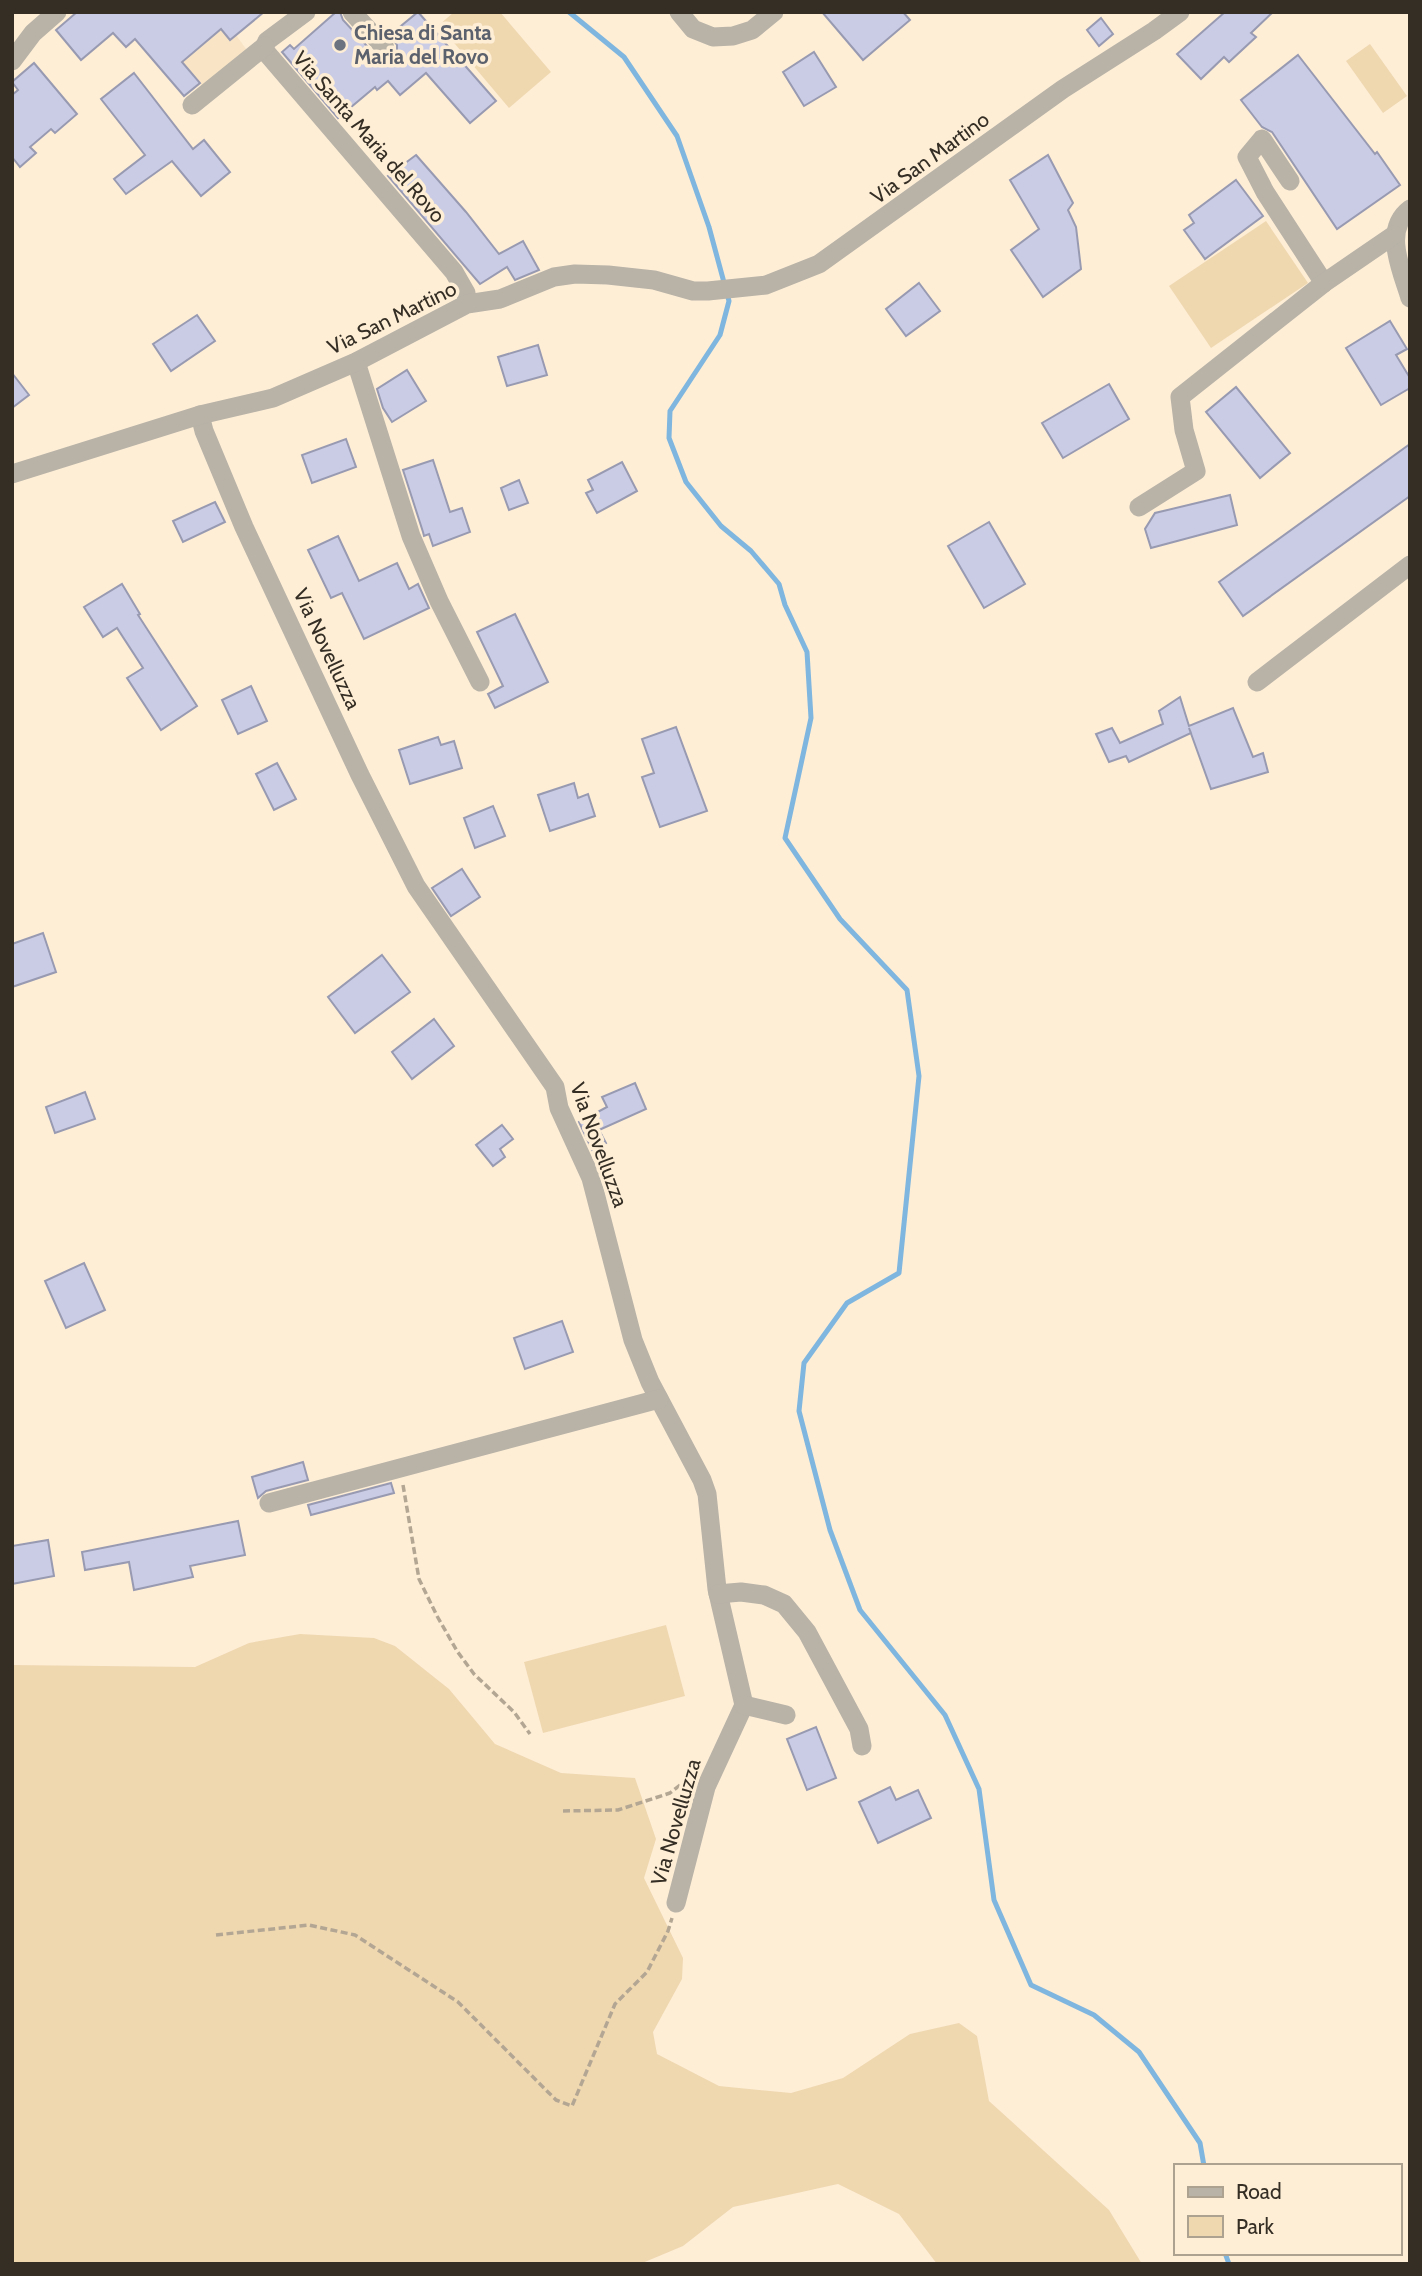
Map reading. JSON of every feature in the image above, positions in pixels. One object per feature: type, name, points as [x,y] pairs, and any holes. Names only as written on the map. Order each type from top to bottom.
[{"type":"street","points":[[12,61],[33,33],[57,12]]},
{"type":"street","name":"Via Santa Maria del Rovo","points":[[306,12],[267,41],[267,54],[454,272],[467,292],[467,304]]},
{"type":"street","points":[[352,12],[385,48]]},
{"type":"street","points":[[679,12],[693,29],[713,37],[733,36],[752,30],[774,12]]},
{"type":"street","name":"Via San Martino","points":[[12,474],[200,415],[273,398],[356,362],[467,304],[500,299],[554,277],[575,274],[653,280],[693,291],[766,285],[819,264],[1063,89],[1180,12]]},
{"type":"street","points":[[192,106],[265,46]]},
{"type":"street","points":[[1290,181],[1262,139],[1247,157],[1265,192],[1324,283]]},
{"type":"street","points":[[1410,209],[1401,216],[1395,235],[1399,262],[1410,298]]},
{"type":"street","points":[[1139,507],[1196,471],[1184,430],[1180,397],[1324,283],[1395,235]]},
{"type":"street","points":[[356,362],[411,536],[439,601],[480,682]]},
{"type":"street","name":"Via Novelluzza","points":[[200,415],[204,431],[244,527],[360,775],[416,886],[555,1087],[559,1108],[591,1178],[633,1340],[659,1399],[707,1494],[718,1594],[744,1705],[706,1787],[676,1903]]},
{"type":"street","points":[[1257,682],[1410,565]]},
{"type":"street","points":[[269,1503],[659,1399]]},
{"type":"street","points":[[718,1594],[741,1592],[764,1595],[784,1604],[807,1632],[859,1729],[862,1746]]},
{"type":"street","points":[[744,1705],[786,1715]]},
{"type":"path","points":[[400,1468],[419,1580],[457,1651],[474,1674],[514,1712],[530,1734]]},
{"type":"path","points":[[562,1811],[618,1810],[670,1793],[698,1771]]},
{"type":"path","points":[[216,1935],[309,1925],[355,1935],[458,2002],[556,2100],[572,2106],[615,2004],[647,1972],[668,1931],[676,1903]]},
{"type":"shaded area","points":[[140,12],[264,12],[236,35],[249,53],[204,88]]},
{"type":"green space","points":[[454,12],[500,12],[551,72],[509,108],[439,25]]},
{"type":"green space","points":[[1370,44],[1407,96],[1383,113],[1346,61]]},
{"type":"green space","points":[[1266,221],[1308,283],[1211,348],[1169,286]]},
{"type":"green space","points":[[666,1625],[685,1696],[543,1733],[524,1662]]},
{"type":"green space","points":[[300,1634],[374,1638],[395,1646],[449,1689],[495,1744],[561,1773],[635,1778],[656,1839],[644,1878],[683,1958],[682,1979],[653,2032],[657,2054],[719,2086],[791,2093],[843,2078],[910,2034],[959,2023],[977,2036],[989,2101],[1109,2210],[1142,2264],[937,2264],[899,2214],[838,2184],[733,2207],[683,2246],[640,2264],[12,2264],[12,1665],[195,1667],[249,1643]]},
{"type":"building","points":[[77,12],[264,12],[230,40],[221,29],[182,62],[200,83],[184,96],[135,39],[126,47],[113,33],[81,60],[56,30]]},
{"type":"building","points":[[336,12],[340,12],[343,20],[376,56],[387,60],[394,57],[397,51],[397,45],[390,35],[418,12],[496,101],[470,123],[426,73],[400,95],[388,81],[377,90],[375,87],[338,118],[282,52],[290,45],[294,49]]},
{"type":"building","points":[[822,12],[903,12],[910,20],[863,60]]},
{"type":"building","points":[[1225,12],[1273,12],[1251,33],[1256,37],[1229,62],[1224,57],[1201,79],[1177,54]]},
{"type":"building","points":[[1101,18],[1113,34],[1099,46],[1087,30]]},
{"type":"building","points":[[814,52],[836,87],[804,106],[783,72]]},
{"type":"building","points":[[1298,55],[1375,154],[1377,152],[1400,185],[1337,229],[1272,132],[1262,127],[1241,100]]},
{"type":"building","points":[[34,63],[77,114],[55,133],[51,129],[30,147],[36,153],[20,167],[12,157],[12,95],[18,90],[12,82]]},
{"type":"building","points":[[134,73],[193,149],[204,140],[230,172],[201,196],[172,161],[126,194],[114,179],[145,155],[101,99]]},
{"type":"building","points":[[416,155],[499,254],[523,241],[539,270],[515,280],[507,267],[480,284],[388,176]]},
{"type":"building","points":[[1048,155],[1073,203],[1068,210],[1076,227],[1081,269],[1043,297],[1011,250],[1039,229],[1010,180]]},
{"type":"building","points":[[1236,180],[1263,216],[1205,259],[1184,230],[1194,223],[1189,215]]},
{"type":"building","points":[[919,283],[940,311],[906,336],[886,309]]},
{"type":"building","points":[[197,315],[215,341],[171,371],[153,344]]},
{"type":"building","points":[[1390,321],[1407,349],[1396,355],[1410,378],[1410,388],[1381,405],[1346,348]]},
{"type":"building","points":[[538,345],[547,375],[507,386],[498,357]]},
{"type":"building","points":[[407,370],[426,401],[392,422],[383,408],[377,389]]},
{"type":"building","points":[[12,373],[29,395],[12,408]]},
{"type":"building","points":[[1109,384],[1129,419],[1063,458],[1042,423]]},
{"type":"building","points":[[1236,387],[1290,453],[1260,478],[1206,412]]},
{"type":"building","points":[[346,439],[356,467],[312,483],[302,455]]},
{"type":"building","points":[[1410,444],[1410,496],[1243,616],[1219,582]]},
{"type":"building","points":[[433,460],[450,512],[462,508],[470,532],[433,546],[429,534],[424,536],[403,470]]},
{"type":"building","points":[[622,462],[637,491],[597,513],[586,493],[593,490],[588,480]]},
{"type":"building","points":[[519,480],[528,503],[509,510],[501,488]]},
{"type":"building","points":[[1230,495],[1237,525],[1151,548],[1145,529],[1155,513]]},
{"type":"building","points":[[215,502],[225,522],[183,542],[173,521]]},
{"type":"building","points":[[989,522],[1025,584],[984,608],[948,546]]},
{"type":"building","points":[[338,536],[359,581],[397,563],[409,589],[418,584],[429,608],[364,639],[342,593],[331,598],[308,550]]},
{"type":"building","points":[[122,584],[140,614],[138,615],[197,706],[161,730],[127,678],[143,668],[117,628],[103,637],[84,607]]},
{"type":"building","points":[[515,614],[548,682],[495,708],[488,694],[503,686],[477,632]]},
{"type":"building","points":[[251,686],[267,721],[238,734],[222,700]]},
{"type":"building","points":[[1180,697],[1189,726],[1233,708],[1253,757],[1263,753],[1268,772],[1211,789],[1191,733],[1129,762],[1126,756],[1109,762],[1096,734],[1112,728],[1120,743],[1163,724],[1159,711]]},
{"type":"building","points":[[676,727],[707,811],[660,827],[642,777],[654,773],[642,739]]},
{"type":"building","points":[[438,737],[441,745],[454,741],[462,768],[410,784],[399,750]]},
{"type":"building","points":[[277,763],[296,799],[274,810],[256,774]]},
{"type":"building","points":[[574,783],[578,798],[588,794],[595,816],[550,831],[538,795]]},
{"type":"building","points":[[493,806],[505,836],[475,848],[464,818]]},
{"type":"building","points":[[462,869],[480,897],[451,916],[432,888]]},
{"type":"building","points":[[43,933],[56,972],[12,987],[12,944]]},
{"type":"building","points":[[382,955],[410,992],[355,1033],[328,997]]},
{"type":"building","points":[[434,1019],[454,1046],[412,1079],[392,1052]]},
{"type":"building","points":[[635,1083],[646,1109],[599,1130],[606,1143],[592,1150],[579,1122],[607,1107],[602,1097]]},
{"type":"building","points":[[85,1092],[95,1119],[55,1133],[46,1107]]},
{"type":"building","points":[[502,1125],[513,1139],[500,1149],[505,1157],[493,1166],[476,1145]]},
{"type":"building","points":[[84,1263],[105,1310],[66,1328],[45,1281]]},
{"type":"building","points":[[562,1321],[573,1352],[525,1369],[514,1338]]},
{"type":"building","points":[[303,1462],[308,1480],[266,1491],[258,1498],[252,1477]]},
{"type":"building","points":[[391,1483],[394,1493],[311,1515],[308,1505]]},
{"type":"building","points":[[238,1521],[245,1555],[190,1566],[193,1577],[134,1590],[129,1562],[85,1570],[82,1552]]},
{"type":"building","points":[[48,1540],[54,1576],[12,1584],[12,1546]]},
{"type":"building","points":[[816,1727],[836,1778],[807,1790],[787,1739]]},
{"type":"building","points":[[890,1787],[896,1800],[918,1790],[931,1818],[878,1843],[859,1802]]},
{"type":"waterway","points":[[569,12],[624,57],[677,136],[709,227],[729,301],[720,335],[670,411],[669,438],[686,482],[721,526],[751,551],[779,584],[785,605],[807,652],[811,718],[785,838],[840,919],[907,990],[919,1076],[899,1273],[847,1303],[804,1363],[799,1411],[830,1530],[860,1610],[945,1715],[979,1789],[994,1900],[1031,1985],[1094,2015],[1139,2052],[1200,2143],[1204,2164]]},
{"type":"waterway","points":[[1226,2255],[1229,2264]]},
{"type":"place","name":"Chiesa di Santa Maria del Rovo","points":[[340,45]]}]
